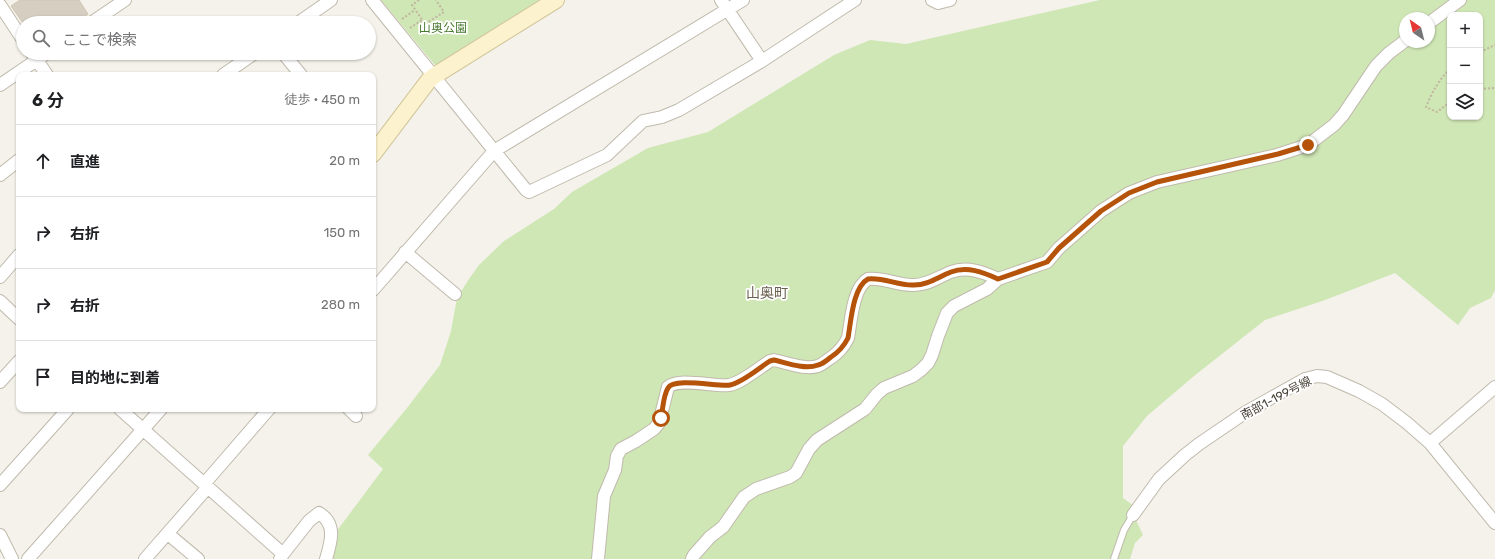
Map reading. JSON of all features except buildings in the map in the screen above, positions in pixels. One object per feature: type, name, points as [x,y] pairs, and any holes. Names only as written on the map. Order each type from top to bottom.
[{"type":"street","points":[[101,16],[125,0]]},
{"type":"street","points":[[308,16],[331,0]]},
{"type":"street","points":[[372,0],[529,192],[607,155],[643,121],[662,117],[674,112],[762,61],[855,0]]},
{"type":"street","points":[[376,150],[429,80],[556,0]]},
{"type":"street","points":[[376,286],[494,151],[724,5],[743,0]]},
{"type":"street","points":[[932,0],[938,3],[950,0]]},
{"type":"street","points":[[1435,19],[1460,0]]},
{"type":"street","points":[[0,5],[16,29]]},
{"type":"street","points":[[724,5],[762,61]]},
{"type":"street","points":[[692,559],[710,537],[723,527],[744,497],[756,489],[790,478],[796,472],[817,440],[865,408],[884,388],[913,376],[921,370],[932,355],[948,313],[954,306],[987,289],[998,279],[1047,262],[1059,248],[1101,211],[1129,193],[1157,182],[1278,154],[1308,145],[1334,125],[1343,115],[1376,66],[1399,46]]},
{"type":"street","points":[[0,85],[30,60]]},
{"type":"street","points":[[36,60],[45,72]]},
{"type":"street","points":[[227,72],[245,60]]},
{"type":"street","points":[[289,60],[299,72]]},
{"type":"street","points":[[0,175],[16,162]]},
{"type":"street","points":[[405,252],[455,294]]},
{"type":"street","points":[[0,277],[16,258]]},
{"type":"street","points":[[598,559],[604,496],[615,470],[618,456],[621,449],[654,429],[659,423],[668,387],[671,385],[692,383],[728,385],[740,381],[770,361],[774,360],[812,367],[820,365],[838,353],[848,338],[860,286],[868,279],[913,286],[923,284],[951,272],[968,269],[990,275],[998,279]]},
{"type":"street","points":[[0,301],[16,316]]},
{"type":"street","points":[[0,382],[16,364]]},
{"type":"street","name":"南部1-199号線","points":[[1133,515],[1160,479],[1185,455],[1214,433],[1246,412],[1305,379],[1317,376],[1327,377],[1359,391],[1382,404],[1407,423],[1430,443],[1495,523]]},
{"type":"street","points":[[1430,443],[1495,387]]},
{"type":"street","points":[[0,485],[65,412]]},
{"type":"street","points":[[123,412],[206,485],[281,557],[309,521],[319,513],[326,517],[331,528],[330,544],[326,559]]},
{"type":"street","points":[[28,559],[158,412]]},
{"type":"street","points":[[146,559],[267,412]]},
{"type":"street","points":[[168,534],[198,559]]},
{"type":"street","points":[[0,535],[12,559]]},
{"type":"lane","points":[[1114,559],[1124,530],[1133,515]]},
{"type":"path","points":[[419,0],[412,5],[425,24],[444,12],[436,0]]},
{"type":"path","points":[[392,25],[415,10]]},
{"type":"path","points":[[400,34],[422,20]]},
{"type":"path","points":[[1483,51],[1495,45]]},
{"type":"path","points":[[1447,72],[1441,78],[1430,96],[1426,107],[1437,112],[1447,104]]},
{"type":"path","points":[[1483,89],[1495,88]]},
{"type":"green space","name":"山奥公園","points":[[381,0],[545,0],[439,64],[434,64]]},
{"type":"green space","points":[[1100,0],[1495,0],[1495,290],[1491,298],[1470,308],[1458,325],[1395,273],[1325,300],[1265,320],[1194,376],[1147,416],[1123,446],[1123,498],[1134,506],[1135,518],[1143,535],[1135,543],[1130,559],[319,559],[336,532],[383,469],[368,455],[440,365],[451,331],[457,298],[479,265],[504,241],[554,209],[572,192],[648,148],[708,132],[834,55],[870,40],[906,44]]},
{"type":"district","name":"山奥町","points":[[767,293]]},
{"type":"route","points":[[661,418],[668,387],[676,383],[734,384],[770,361],[774,360],[812,367],[820,365],[838,353],[848,338],[860,286],[868,279],[871,278],[913,286],[923,284],[960,269],[976,270],[998,279],[1047,262],[1059,248],[1101,211],[1129,193],[1157,182],[1278,154],[1308,145]]}]
